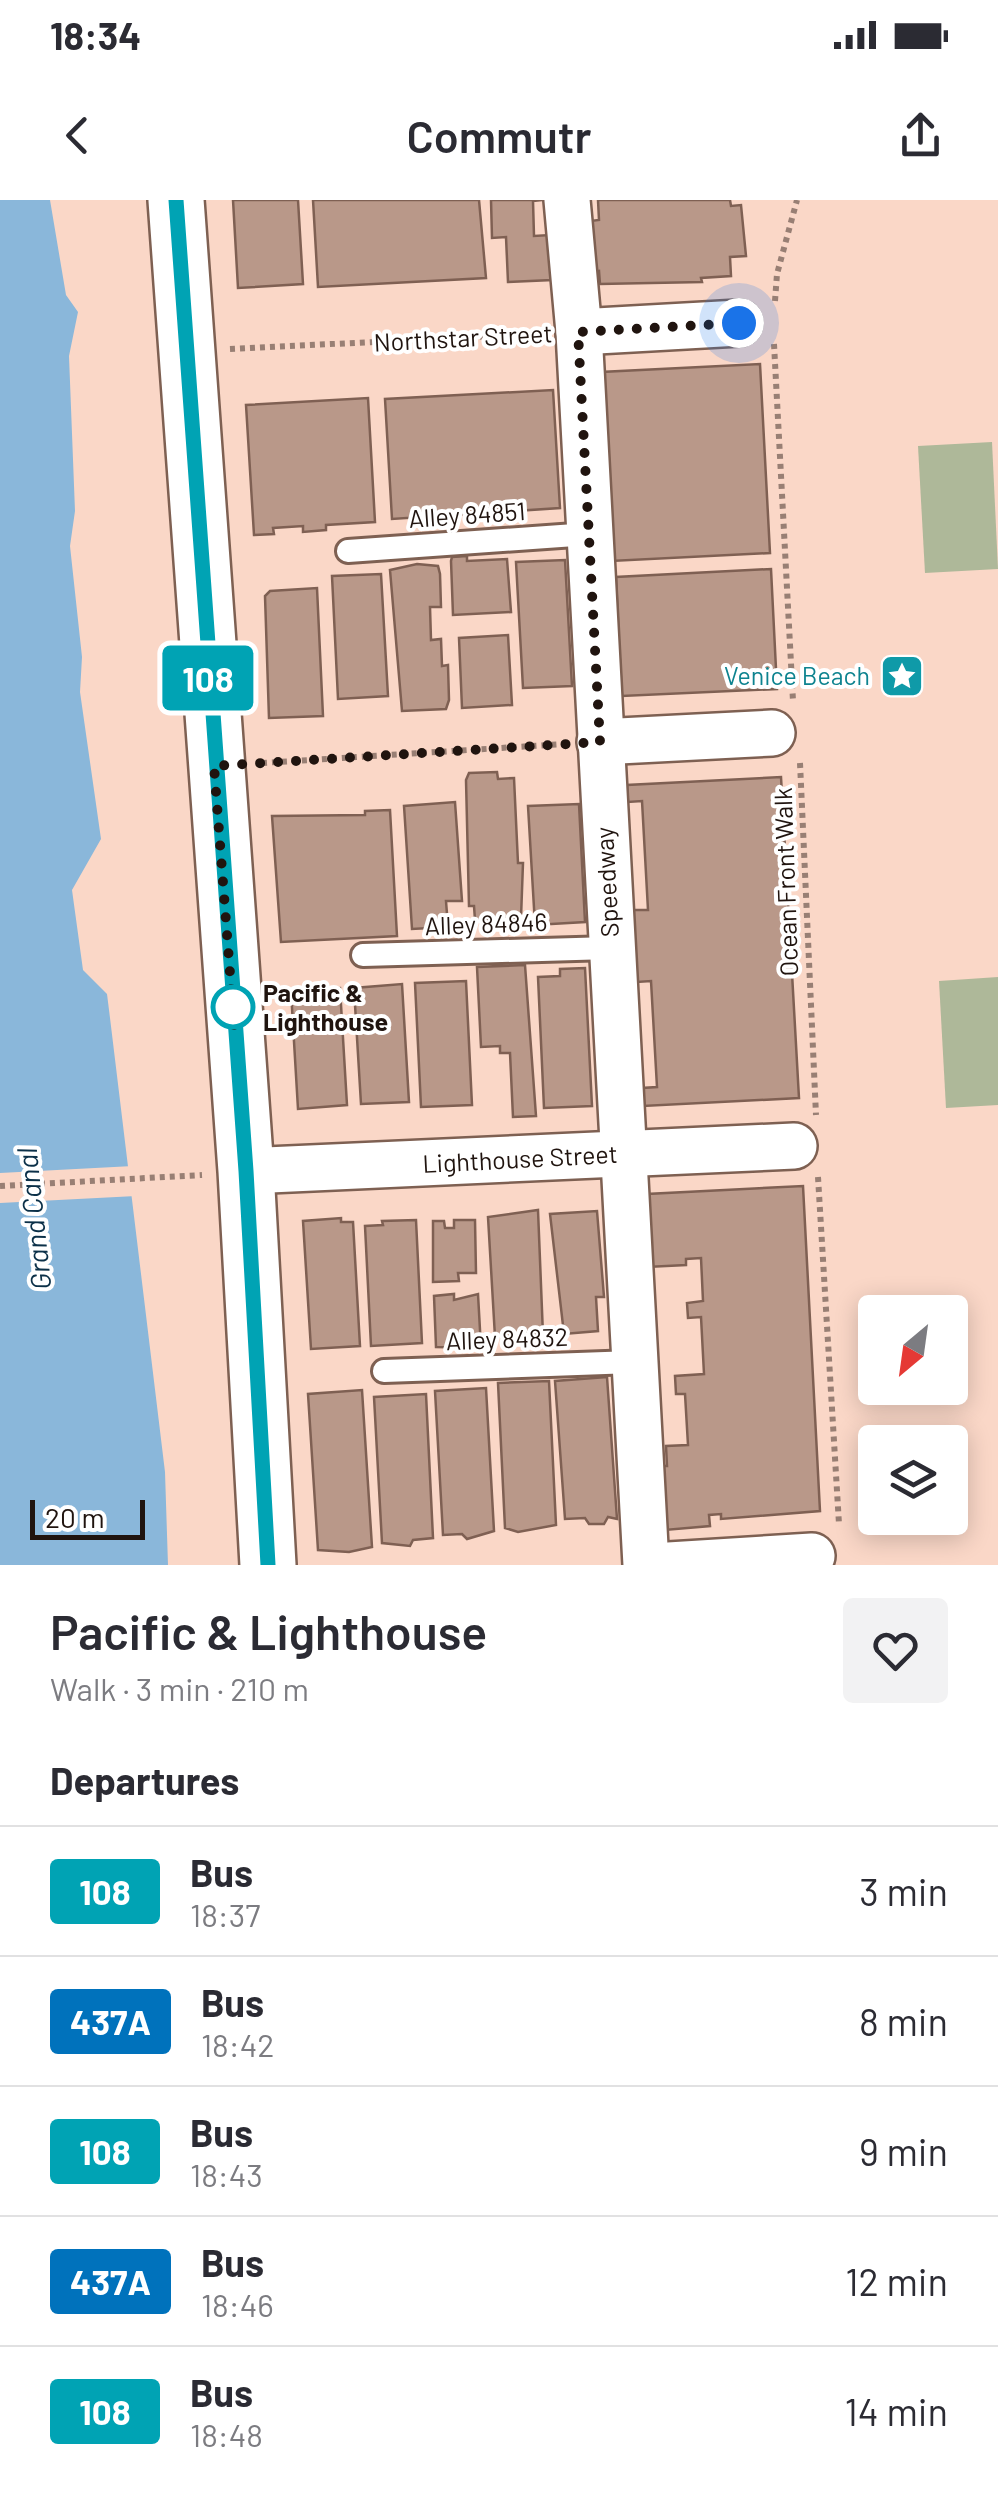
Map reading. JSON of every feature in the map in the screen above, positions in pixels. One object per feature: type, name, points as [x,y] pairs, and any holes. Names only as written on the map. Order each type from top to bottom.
[{"type":"street","points":[[176,200],[214,766],[227,1173],[268,1565]]},
{"type":"street","name":"Speedway","points":[[567,200],[578,332],[646,1565]]},
{"type":"street","name":"Northstar Street","points":[[578,332],[762,321]]},
{"type":"street","points":[[600,742],[788,730]]},
{"type":"street","name":"Lighthouse Street","points":[[227,1173],[809,1146]]},
{"type":"street","points":[[668,1565],[826,1547]]},
{"type":"lane","name":"Alley 84851","points":[[348,551],[589,534]]},
{"type":"lane","name":"Alley 84846","points":[[363,955],[610,948]]},
{"type":"lane","name":"Alley 84832","points":[[384,1371],[633,1362]]},
{"type":"path","name":"Ocean Front Walk","points":[[798,200],[762,321],[788,730],[826,1547]]},
{"type":"path","name":"Northstar Street","points":[[186,351],[578,332]]},
{"type":"path","points":[[214,766],[600,742]]},
{"type":"path","points":[[0,1186],[227,1173]]},
{"type":"green space","points":[[992,442],[998,569],[925,573],[918,446]]},
{"type":"green space","points":[[998,977],[998,1105],[946,1108],[939,981]]},
{"type":"water","name":"Grand Canal","points":[[0,200],[50,200],[66,295],[78,312],[69,356],[75,511],[70,546],[82,657],[80,692],[101,839],[72,890],[83,970],[107,994],[165,1472],[168,1565],[0,1565]]},
{"type":"pier","points":[[133,1166],[136,1196],[0,1203],[0,1173]]},
{"type":"building","points":[[233,200],[298,200],[303,284],[238,288]]},
{"type":"building","points":[[313,200],[479,200],[486,278],[318,287]]},
{"type":"building","points":[[491,200],[542,200],[533,201],[534,236],[550,235],[552,280],[508,282],[506,237],[492,238]]},
{"type":"building","points":[[598,200],[730,200],[731,206],[741,205],[746,256],[730,257],[731,276],[701,278],[702,282],[600,284],[599,271],[592,272],[590,221],[599,220]]},
{"type":"building","points":[[760,364],[770,553],[611,561],[601,372]]},
{"type":"building","points":[[553,390],[560,508],[392,519],[385,399]]},
{"type":"building","points":[[368,398],[375,522],[326,525],[326,530],[303,532],[303,526],[273,528],[274,534],[254,535],[246,405]]},
{"type":"building","points":[[467,556],[467,561],[507,559],[511,612],[453,615],[451,561],[452,557]]},
{"type":"building","points":[[565,560],[572,686],[523,688],[516,562]]},
{"type":"building","points":[[417,564],[438,566],[440,574],[441,607],[430,607],[431,640],[441,639],[442,666],[448,665],[446,709],[402,711],[390,570]]},
{"type":"building","points":[[771,569],[777,689],[622,696],[620,660],[614,661],[613,644],[619,644],[616,577]]},
{"type":"building","points":[[381,574],[388,696],[338,699],[332,576]]},
{"type":"building","points":[[317,588],[323,716],[269,718],[265,596],[270,591]]},
{"type":"building","points":[[508,635],[512,705],[462,708],[459,638]]},
{"type":"building","points":[[497,772],[498,779],[514,778],[518,863],[523,863],[521,918],[475,920],[474,906],[469,906],[466,780],[469,773]]},
{"type":"building","points":[[781,777],[799,1098],[643,1106],[642,1088],[657,1087],[651,981],[637,982],[633,910],[648,910],[642,801],[628,802],[627,785]]},
{"type":"building","points":[[455,802],[462,901],[446,901],[448,927],[412,929],[404,806]]},
{"type":"building","points":[[579,804],[585,922],[535,925],[528,806]]},
{"type":"building","points":[[390,810],[397,936],[281,942],[272,816],[365,815],[365,811]]},
{"type":"building","points":[[525,965],[536,1116],[513,1117],[510,1053],[500,1053],[500,1046],[481,1047],[477,967]]},
{"type":"building","points":[[585,968],[592,1106],[544,1108],[538,977],[560,976],[560,969]]},
{"type":"building","points":[[466,981],[472,1105],[421,1107],[415,983]]},
{"type":"building","points":[[402,984],[409,1102],[361,1104],[354,988]]},
{"type":"building","points":[[340,988],[347,1105],[298,1109],[291,991]]},
{"type":"building","points":[[803,1186],[820,1511],[721,1519],[721,1514],[709,1515],[710,1526],[665,1530],[661,1466],[667,1466],[666,1446],[688,1445],[685,1394],[676,1394],[675,1376],[704,1374],[701,1317],[688,1318],[687,1303],[703,1301],[701,1258],[686,1259],[686,1265],[647,1267],[647,1194]]},
{"type":"building","points":[[538,1210],[543,1335],[495,1337],[488,1217]]},
{"type":"building","points":[[597,1211],[604,1297],[596,1297],[598,1331],[564,1334],[550,1214]]},
{"type":"building","points":[[341,1218],[341,1222],[353,1222],[360,1346],[311,1349],[303,1221]]},
{"type":"building","points":[[416,1220],[422,1343],[371,1346],[365,1226]]},
{"type":"building","points":[[454,1220],[475,1220],[476,1273],[458,1273],[459,1281],[433,1282],[433,1221],[444,1221],[445,1228],[454,1228]]},
{"type":"building","points":[[454,1294],[454,1300],[478,1294],[481,1348],[436,1347],[434,1296]]},
{"type":"building","points":[[607,1377],[617,1519],[608,1517],[604,1524],[589,1524],[585,1518],[565,1519],[555,1381]]},
{"type":"building","points":[[549,1381],[556,1525],[518,1532],[505,1528],[498,1383]]},
{"type":"building","points":[[486,1388],[494,1531],[467,1539],[462,1534],[443,1535],[435,1391]]},
{"type":"building","points":[[362,1390],[372,1547],[349,1552],[318,1550],[308,1394]]},
{"type":"building","points":[[426,1394],[433,1538],[413,1540],[410,1546],[382,1543],[374,1397]]},
{"type":"bus line","name":"108","points":[[176,200],[246,1171],[268,1565]]},
{"type":"place","name":"Venice Beach","points":[[902,676]]},
{"type":"place","name":"Pacific & Lighthouse","points":[[233,1007]]},
{"type":"route","points":[[233,1007],[234,1025],[214,766],[600,742],[578,332],[739,323]]}]
